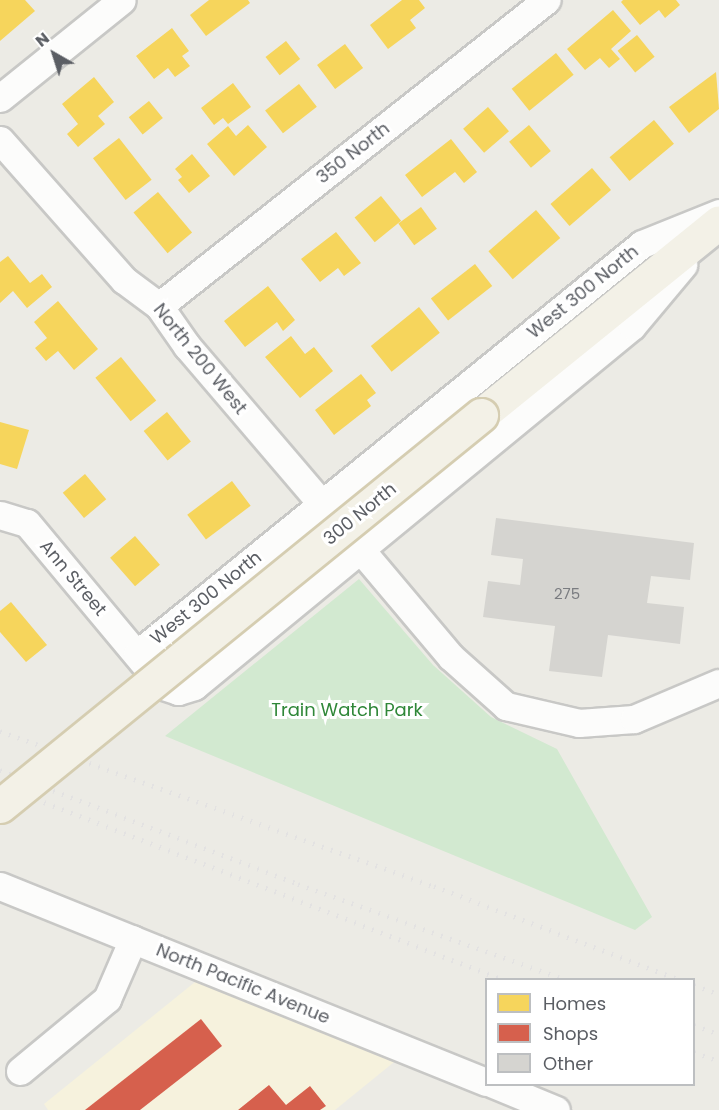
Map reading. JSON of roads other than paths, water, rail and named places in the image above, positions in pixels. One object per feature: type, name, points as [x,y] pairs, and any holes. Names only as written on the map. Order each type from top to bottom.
[{"type":"main road","name":"300 North","points":[[0,806],[719,222]]},
{"type":"street","points":[[0,98],[122,0]]},
{"type":"street","name":"350 North","points":[[159,306],[547,0]]},
{"type":"street","name":"North 200 West","points":[[0,140],[124,280],[159,306],[187,346],[322,504]]},
{"type":"street","name":"West 300 North","points":[[719,213],[642,244],[137,654],[163,686],[178,691],[194,686],[632,326],[719,228]]},
{"type":"street","name":"Ann Street","points":[[0,515],[27,523],[137,654]]},
{"type":"street","points":[[360,549],[451,657],[506,705],[579,723],[634,719],[719,683]]},
{"type":"street","name":"North Pacific Avenue","points":[[0,886],[485,1082]]},
{"type":"street","points":[[20,1071],[106,999],[133,939]]},
{"type":"street","points":[[497,1086],[544,1108]]},
{"type":"railway","points":[[0,731],[434,886],[675,978]]},
{"type":"railway","points":[[0,770],[298,884],[560,978]]},
{"type":"railway","points":[[0,785],[499,978]]},
{"type":"railway","points":[[695,985],[719,994]]},
{"type":"railway","points":[[695,1025],[719,1034]]},
{"type":"railway","points":[[695,1052],[719,1061]]},
{"type":"park label","name":"Train Watch Park","points":[[347,710]]}]
